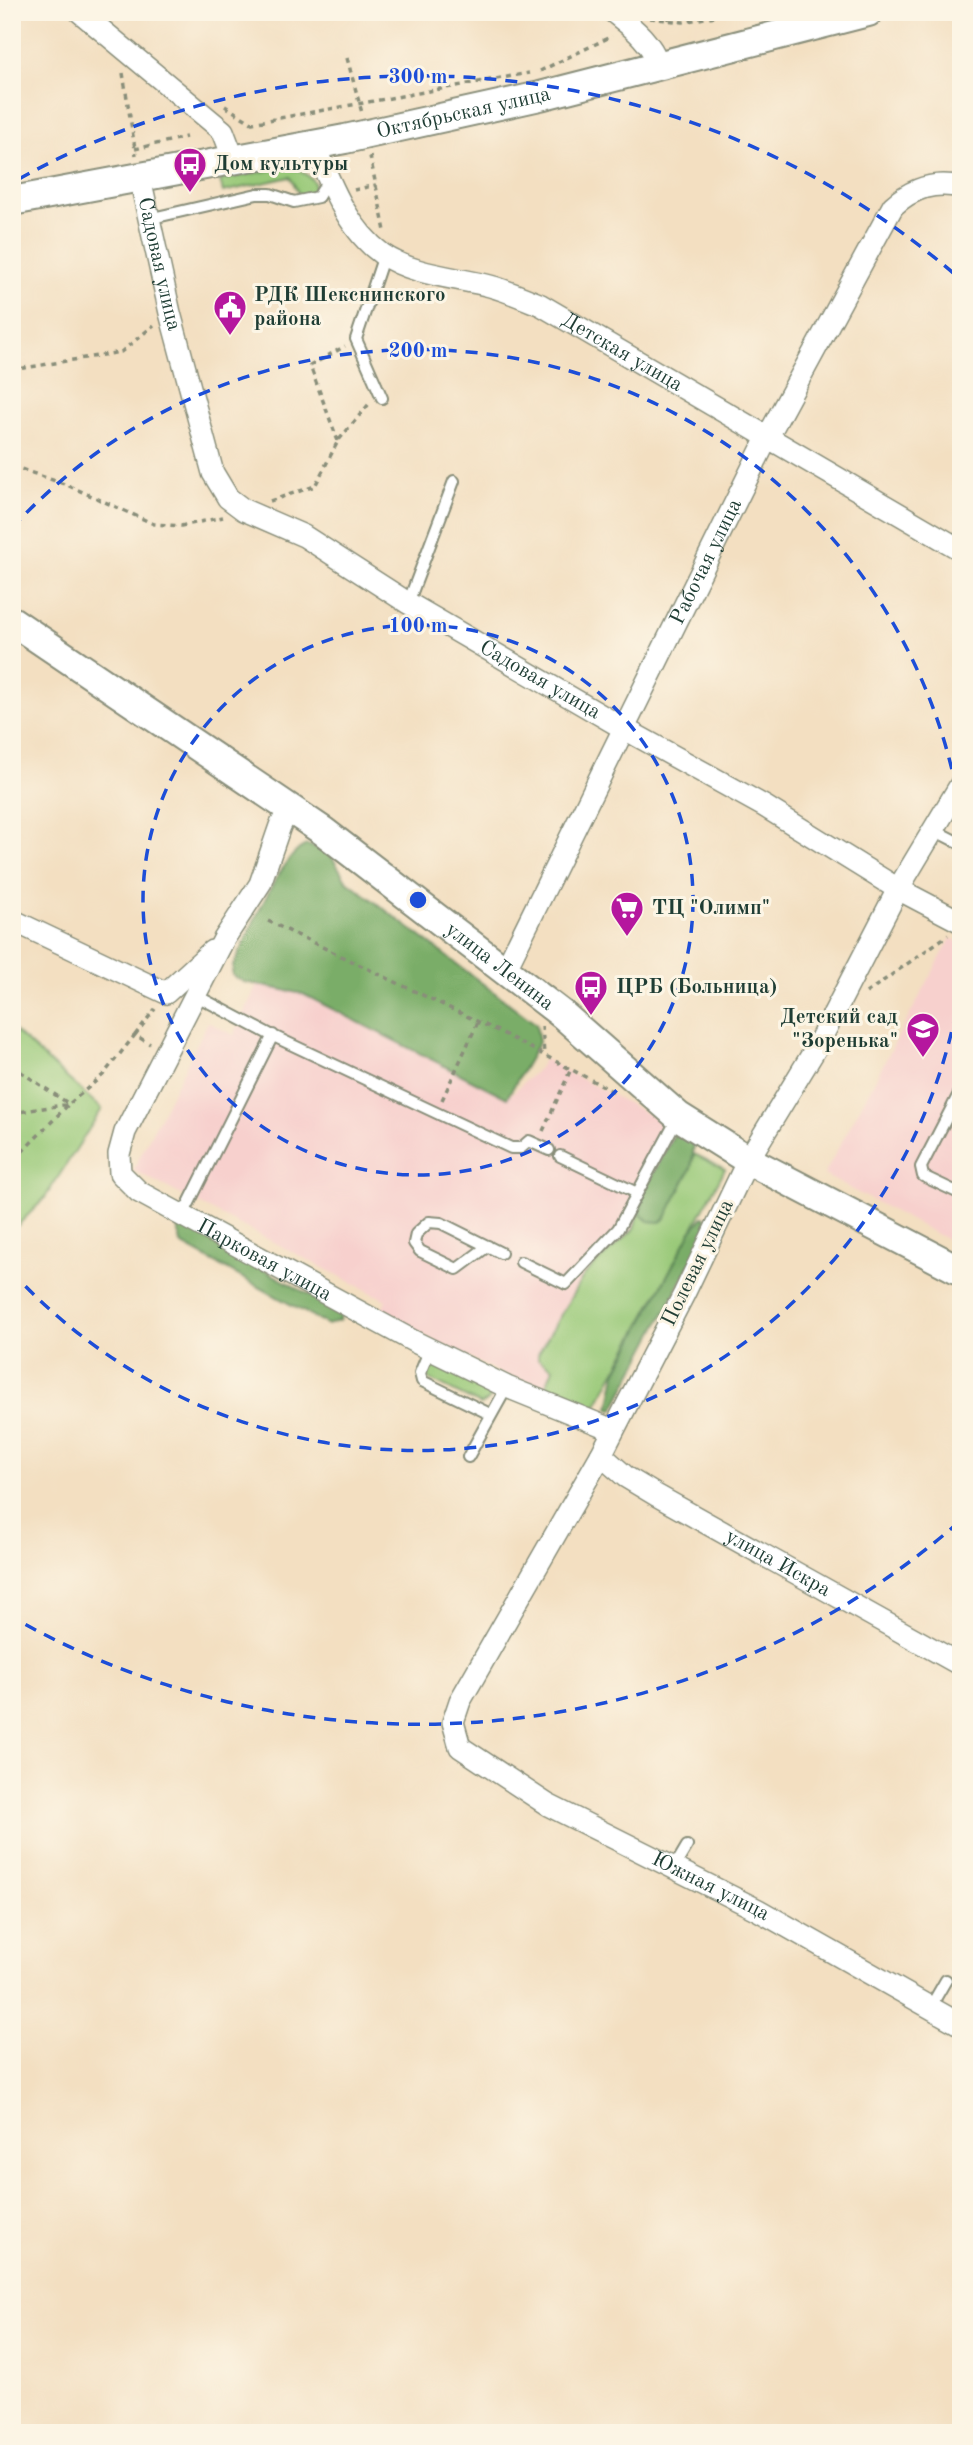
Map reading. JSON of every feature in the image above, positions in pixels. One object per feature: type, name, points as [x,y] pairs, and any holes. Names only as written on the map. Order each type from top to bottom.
[{"type":"street","points":[[80,12],[223,131],[234,160]]},
{"type":"street","name":"Октябрьская улица","points":[[12,201],[139,171],[234,160],[540,96],[868,12]]},
{"type":"street","points":[[617,22],[643,36],[653,48],[659,65]]},
{"type":"street","name":"Детская улица","points":[[314,145],[328,179],[354,224],[384,255],[414,268],[508,291],[541,305],[961,550]]},
{"type":"street","name":"Садовая улица","points":[[139,171],[170,313],[213,473],[228,498],[244,510],[304,536],[408,603],[623,728],[765,806],[898,889],[960,921]]},
{"type":"street","name":"Рабочая улица","points":[[505,970],[767,438],[893,206],[906,194],[938,183],[961,187]]},
{"type":"street","name":"улица Ленина","points":[[12,621],[290,808],[563,1015],[678,1116],[748,1160],[961,1271]]},
{"type":"street","name":"Полевая улица","points":[[460,1747],[453,1722],[460,1701],[601,1455],[684,1294],[748,1160],[840,1002],[898,889],[961,785]]},
{"type":"street","points":[[180,1213],[130,1186],[120,1173],[119,1154],[125,1132],[164,1052],[224,939],[260,884],[280,826],[290,808]]},
{"type":"street","points":[[12,920],[166,993],[224,939]]},
{"type":"street","name":"Парковая улица","points":[[180,1213],[352,1309],[430,1349]]},
{"type":"street","points":[[430,1349],[507,1387],[613,1430]]},
{"type":"street","name":"улица Искра","points":[[601,1455],[626,1477],[646,1489],[961,1664]]},
{"type":"street","name":"Южная улица","points":[[460,1747],[548,1805],[674,1868],[931,2006],[961,2025]]},
{"type":"lane","points":[[148,219],[257,194],[270,194],[294,202],[318,197],[328,179]]},
{"type":"lane","points":[[382,398],[356,339],[384,255]]},
{"type":"lane","points":[[408,603],[454,481]]},
{"type":"lane","points":[[934,830],[961,844]]},
{"type":"lane","points":[[195,995],[511,1148],[521,1148],[529,1141],[636,1193]]},
{"type":"lane","points":[[180,1213],[273,1035]]},
{"type":"lane","points":[[961,1090],[921,1167],[923,1176],[961,1194]]},
{"type":"lane","points":[[521,1262],[566,1284],[618,1229],[678,1116]]},
{"type":"lane","points":[[488,1246],[457,1269],[420,1251],[414,1243],[416,1234],[429,1222],[441,1223],[488,1246],[501,1253]]},
{"type":"lane","points":[[430,1349],[420,1373],[422,1381],[490,1415]]},
{"type":"lane","points":[[468,1457],[507,1387]]},
{"type":"lane","points":[[674,1868],[687,1846]]},
{"type":"lane","points":[[931,2006],[946,1980]]},
{"type":"path","points":[[668,20],[669,12]]},
{"type":"path","points":[[645,17],[683,22],[737,12]]},
{"type":"path","points":[[220,106],[228,106],[253,123],[540,71],[617,22]]},
{"type":"path","points":[[118,44],[139,171]]},
{"type":"path","points":[[347,58],[364,119]]},
{"type":"path","points":[[135,149],[186,137]]},
{"type":"path","points":[[369,147],[387,243],[384,255]]},
{"type":"path","points":[[348,191],[376,185]]},
{"type":"path","points":[[12,370],[121,352],[170,313]]},
{"type":"path","points":[[338,441],[310,366],[356,339]]},
{"type":"path","points":[[268,921],[478,1022],[625,1098]]},
{"type":"path","points":[[840,1002],[879,985],[947,936],[960,921]]},
{"type":"path","points":[[12,1163],[69,1104],[103,1075],[166,993]]},
{"type":"path","points":[[436,1112],[478,1022]]},
{"type":"path","points":[[135,1035],[164,1052]]},
{"type":"path","points":[[12,1066],[69,1104]]},
{"type":"path","points":[[537,1145],[571,1069]]},
{"type":"path","points":[[12,1113],[69,1104]]},
{"type":"shaded area","name":"Детский сад \"Зоренька\"","points":[[951,938],[961,943],[961,1247],[824,1175]]},
{"type":"shaded area","points":[[258,983],[303,994],[507,1098],[539,1068],[544,1059],[661,1121],[658,1134],[725,1169],[593,1412],[543,1394],[380,1314],[386,1300],[133,1170],[208,1022],[234,1035]]},
{"type":"green space","points":[[282,168],[307,175],[314,182],[314,192],[300,196],[290,177],[223,192],[220,180]]},
{"type":"green space","points":[[307,845],[329,852],[346,880],[536,1024],[539,1042],[507,1098],[303,994],[244,982],[232,975],[233,966],[276,880],[286,863]]},
{"type":"green space","points":[[12,1029],[102,1109],[44,1199],[12,1231]]},
{"type":"green space","points":[[682,1134],[694,1144],[691,1168],[666,1217],[661,1222],[649,1221],[641,1215],[642,1194],[674,1135]]},
{"type":"green space","points":[[694,1154],[725,1169],[593,1412],[543,1394],[553,1368],[538,1359],[538,1354],[584,1275],[634,1229],[640,1206],[641,1215],[648,1221],[661,1222],[666,1217],[691,1168]]},
{"type":"green space","points":[[703,1217],[706,1218],[707,1232],[613,1410],[609,1409],[616,1373],[691,1231]]},
{"type":"green space","points":[[182,1223],[341,1313],[340,1320],[328,1325],[181,1244],[178,1228]]},
{"type":"green space","points":[[432,1361],[491,1389],[490,1399],[481,1405],[427,1378],[424,1376]]},
{"type":"place","name":"Дом культуры","points":[[190,194]]},
{"type":"place","name":"РДК Шекснинского района","points":[[230,337]]},
{"type":"place","name":"ТЦ \"Олимп\"","points":[[627,938]]},
{"type":"place","name":"ЦРБ (Больница)","points":[[591,1017]]},
{"type":"place","name":"Детский сад \"Зоренька\"","points":[[923,1059]]}]
